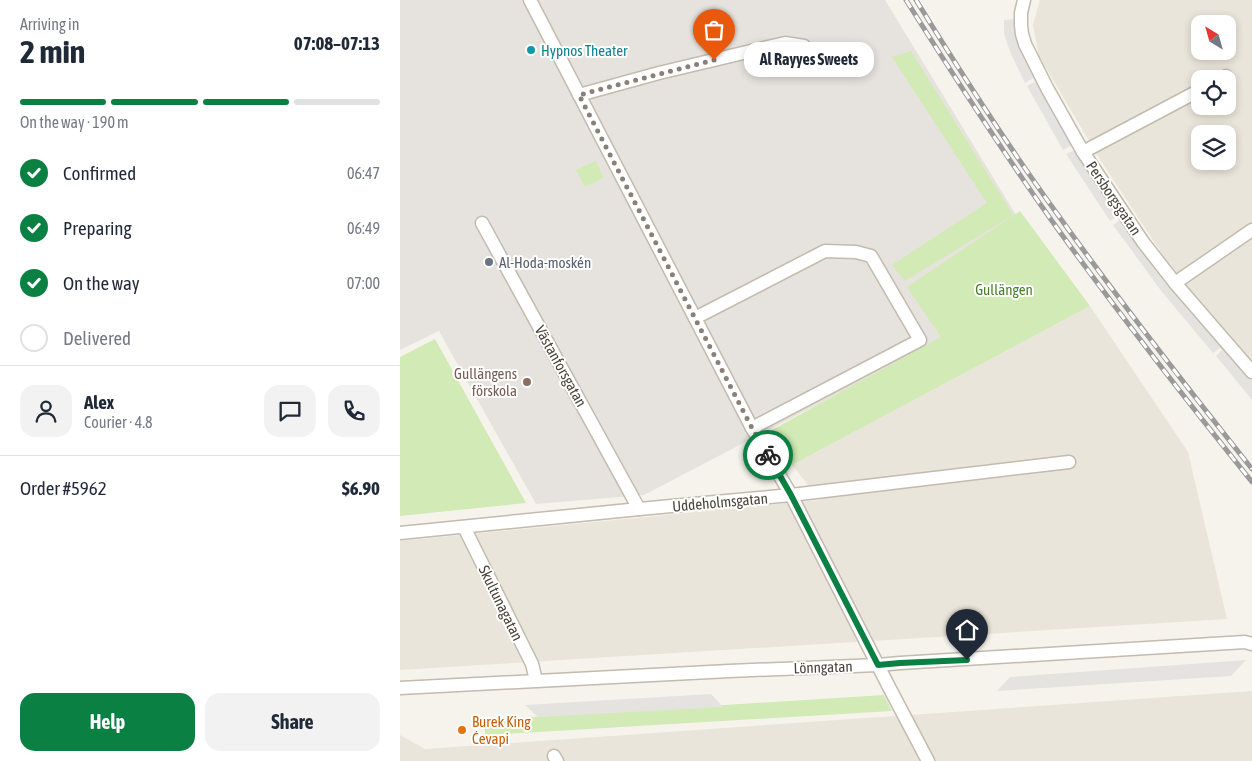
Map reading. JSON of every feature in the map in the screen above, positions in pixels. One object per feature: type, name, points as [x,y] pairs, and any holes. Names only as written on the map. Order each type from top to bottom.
[{"type":"street","points":[[530,0],[752,428],[791,495],[928,761]]},
{"type":"street","name":"Persborgsgatan","points":[[1024,0],[1020,13],[1025,44],[1083,152],[1143,242],[1252,372]]},
{"type":"street","points":[[579,95],[659,73],[785,43],[804,46]]},
{"type":"street","points":[[1083,152],[1191,95]]},
{"type":"street","name":"Västanforsgatan","points":[[482,223],[639,509]]},
{"type":"street","points":[[1176,283],[1252,230]]},
{"type":"street","points":[[695,318],[825,251],[856,252],[871,256],[920,340],[752,428]]},
{"type":"street","name":"Uddeholmsgatan","points":[[400,533],[791,495],[1069,462]]},
{"type":"street","name":"Skultunagatan","points":[[464,527],[532,664],[536,680]]},
{"type":"street","name":"Lönngatan","points":[[400,688],[878,665],[1250,641]]},
{"type":"shaded area","points":[[400,0],[885,0],[1016,215],[941,340],[644,495],[536,504],[439,331],[400,350]]},
{"type":"shaded area","points":[[1040,0],[1252,0],[1252,361],[1170,266],[1101,161],[1039,56],[1033,25]]},
{"type":"shaded area","points":[[1017,19],[1017,31],[1166,278],[1252,381],[1252,400],[1216,356],[1222,350],[1220,348],[1213,353],[1162,292],[1113,225],[1120,220],[1117,216],[1110,221],[1066,154],[1075,150],[1072,145],[1063,150],[1027,86],[1035,82],[1033,78],[1025,83],[1007,43],[1004,34],[1004,20]]},
{"type":"shaded area","points":[[1090,306],[1188,452],[1227,619],[400,670],[400,541],[820,500],[792,465]]},
{"type":"shaded area","points":[[1246,660],[1231,676],[997,691],[1010,677]]},
{"type":"shaded area","points":[[1252,691],[1252,761],[400,761],[400,735],[425,749]]},
{"type":"shaded area","points":[[711,694],[723,707],[538,717],[525,705]]},
{"type":"green space","points":[[911,51],[1013,215],[905,281],[892,265],[987,203],[892,57]]},
{"type":"green space","points":[[596,161],[604,178],[585,187],[576,170]]},
{"type":"green space","name":"Gullängen","points":[[1020,211],[1090,306],[792,465],[770,431],[941,337],[907,287]]},
{"type":"green space","points":[[435,339],[526,503],[400,516],[400,357]]},
{"type":"green space","points":[[884,695],[892,711],[485,735],[485,720]]},
{"type":"railway","points":[[906,0],[977,112],[1052,221],[1150,353],[1252,482]]},
{"type":"railway","points":[[916,0],[985,109],[1058,215],[1105,280],[1252,469]]},
{"type":"way so far","points":[[714,60],[579,95],[752,428],[768,455]]},
{"type":"place","name":"Hypnos Theater","points":[[531,50]]},
{"type":"place","name":"Al Rayyes Sweets","points":[[714,60]]},
{"type":"place","name":"Al-Hoda-moskén","points":[[489,262]]},
{"type":"place","name":"Gullängens förskola","points":[[527,382]]},
{"type":"place","name":"Burek King Ćevapi","points":[[462,730]]},
{"type":"route","points":[[768,455],[791,495],[878,665],[967,660]]}]
